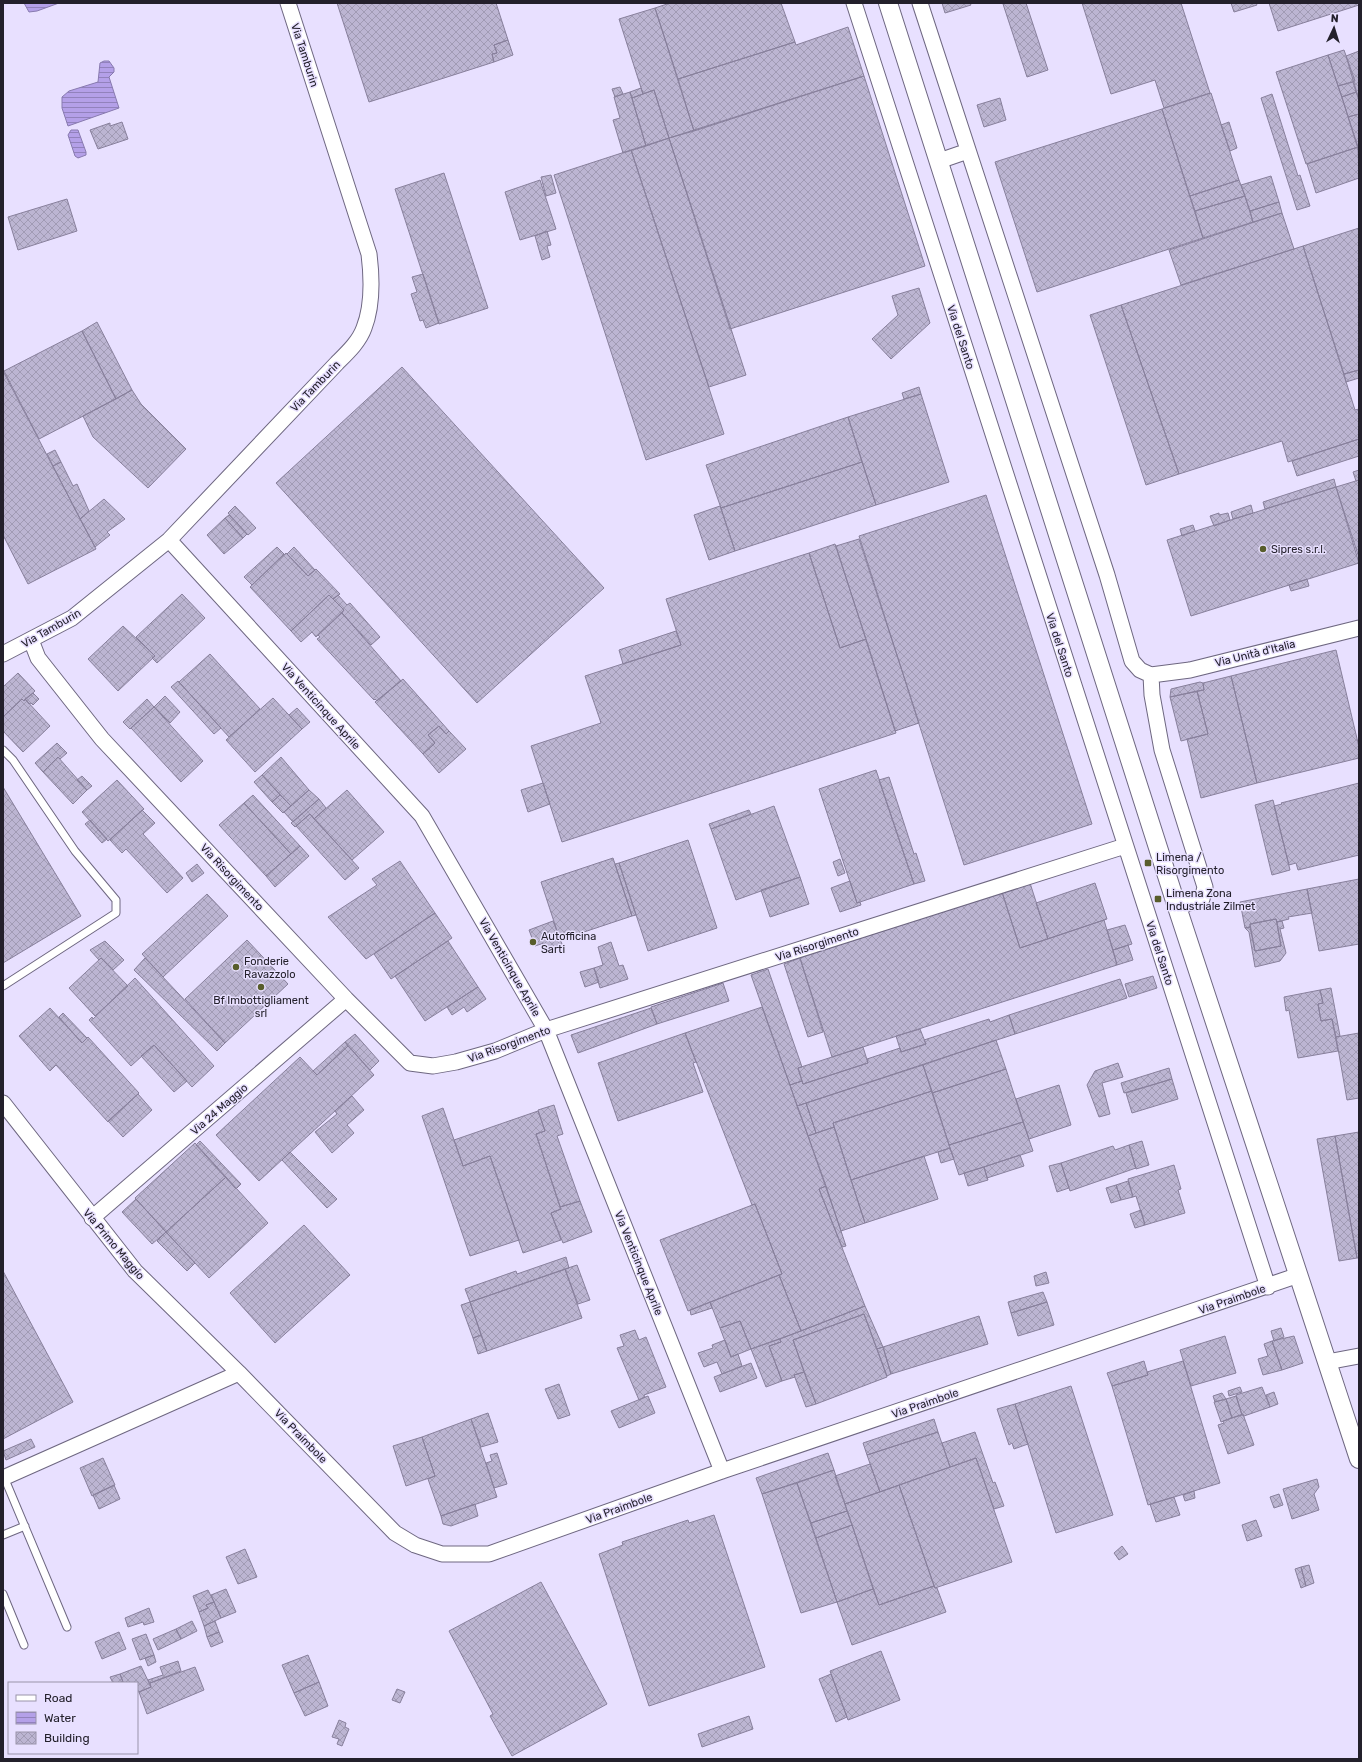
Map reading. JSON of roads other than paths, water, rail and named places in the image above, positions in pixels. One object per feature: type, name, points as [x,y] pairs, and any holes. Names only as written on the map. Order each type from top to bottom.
[{"type":"street","name":"Via Tamburin","points":[[3,654],[72,618],[169,540],[355,343],[364,329],[368,312],[372,272],[369,254],[288,3]]},
{"type":"street","name":"Via del Santo","points":[[854,3],[1268,1287]]},
{"type":"street","points":[[888,3],[1177,907],[1359,1459]]},
{"type":"street","points":[[920,3],[1107,575],[1132,661],[1140,670],[1151,675],[1152,695],[1162,750],[1205,887],[1202,899],[1177,907]]},
{"type":"street","points":[[939,161],[968,151]]},
{"type":"street","name":"Via Venticinque Aprile","points":[[169,540],[422,816],[546,1030],[722,1471]]},
{"type":"street","name":"Via Unità d'Italia","points":[[1151,675],[1190,670],[1359,628]]},
{"type":"street","name":"Via Risorgimento","points":[[31,640],[38,658],[102,738],[346,1000],[410,1063],[433,1066],[456,1062],[495,1051],[546,1030],[1125,846]]},
{"type":"street","name":"Via 24 Maggio","points":[[92,1218],[346,1000]]},
{"type":"street","name":"Via Primo Maggio","points":[[3,1103],[135,1271],[239,1372]]},
{"type":"street","name":"Via Praimbole","points":[[239,1372],[395,1532],[415,1545],[442,1554],[489,1554],[722,1471],[1268,1287],[1299,1275]]},
{"type":"street","points":[[1327,1362],[1359,1356]]},
{"type":"street","points":[[4,1477],[239,1372]]},
{"type":"lane","points":[[3,750],[13,760],[75,851],[116,900],[116,913],[3,986]]},
{"type":"lane","points":[[4,1477],[67,1627]]},
{"type":"lane","points":[[3,1535],[25,1526]]},
{"type":"lane","points":[[3,1594],[24,1645]]},
{"type":"water","points":[[24,3],[59,3],[37,11],[29,12]]},
{"type":"water","points":[[109,61],[114,68],[114,72],[109,77],[119,108],[68,126],[62,108],[62,97],[69,91],[98,82],[100,63]]},
{"type":"water","points":[[71,130],[78,130],[86,155],[78,158],[75,156],[68,135]]},
{"type":"place","name":"Sipres s.r.l.","points":[[1263,549]]},
{"type":"place","name":"Limena / Risorgimento","points":[[1148,863]]},
{"type":"place","name":"Limena Zona Industriale Zilmet","points":[[1158,899]]},
{"type":"place","name":"Autofficina Sarti","points":[[533,942]]},
{"type":"place","name":"Fonderie Ravazzolo","points":[[236,967]]},
{"type":"place","name":"Bf Imbottigliament srl","points":[[261,987]]}]
